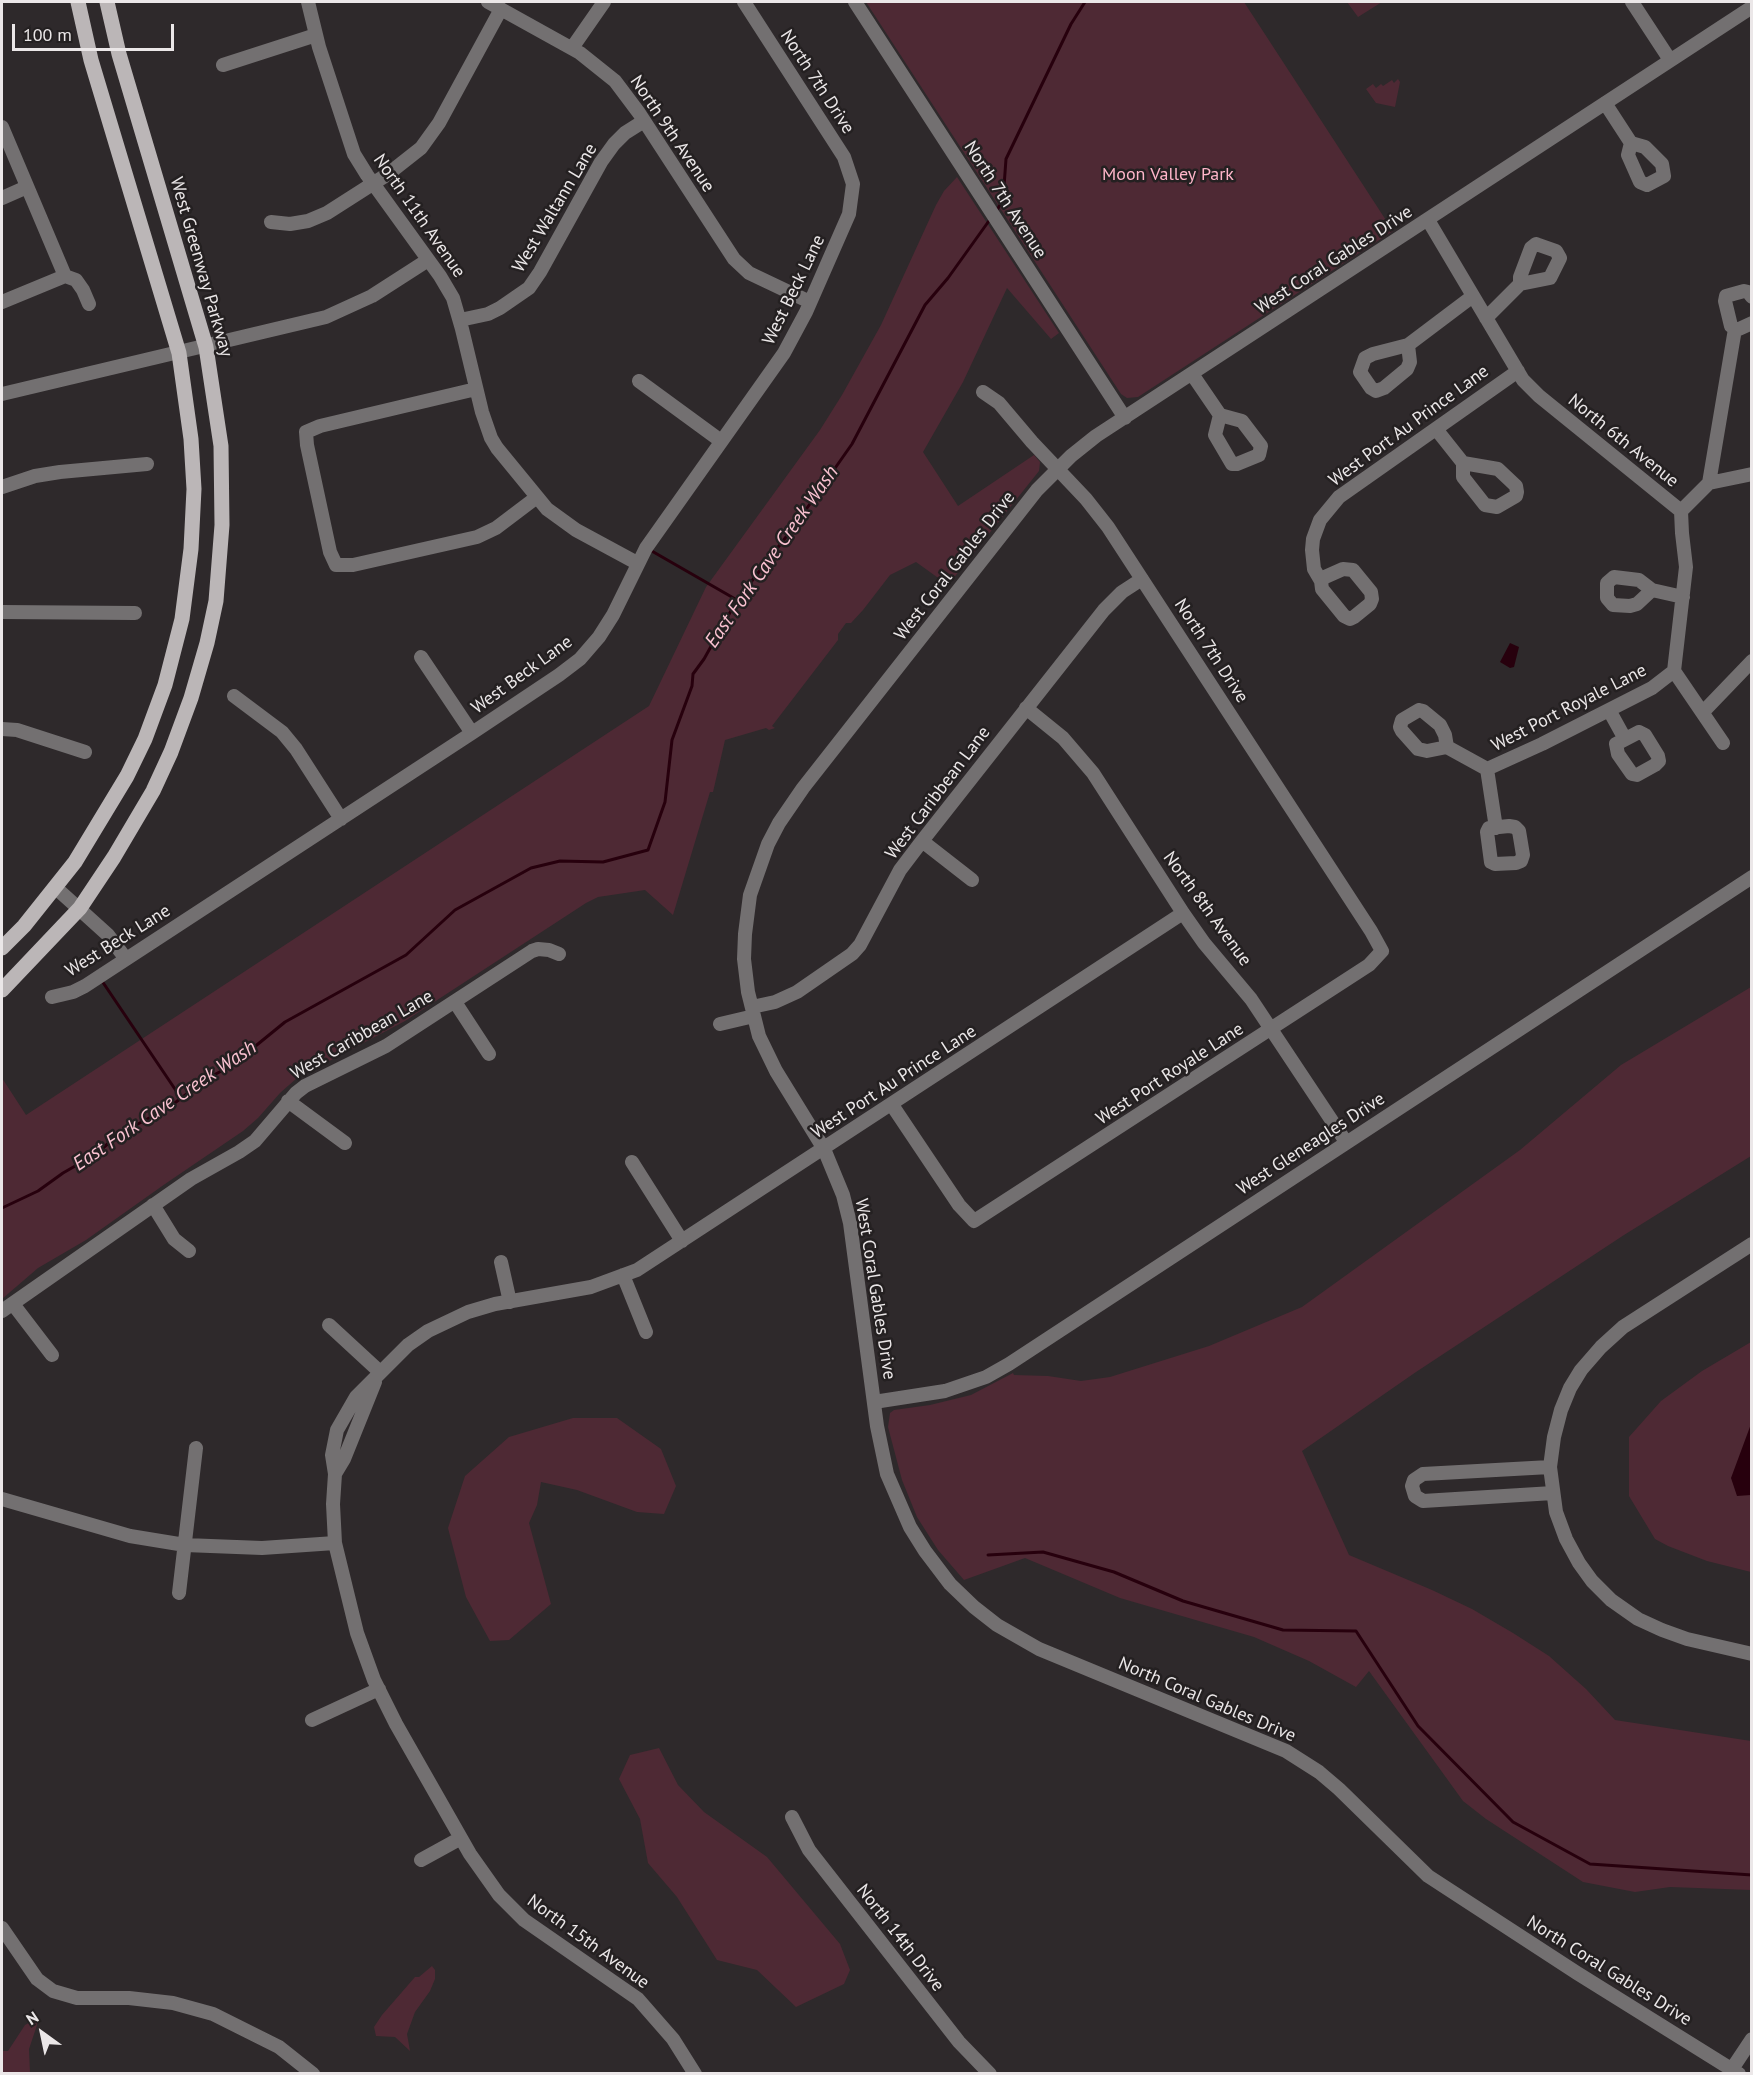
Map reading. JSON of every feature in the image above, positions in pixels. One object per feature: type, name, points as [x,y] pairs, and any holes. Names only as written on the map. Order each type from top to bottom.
[{"type":"main road","points":[[2,948],[56,888],[87,845],[127,776],[145,739],[165,685],[182,619],[190,559],[194,489],[191,439],[179,353],[91,60],[78,2]]},
{"type":"main road","name":"West Greenway Parkway","points":[[2,990],[80,908],[114,857],[153,791],[171,752],[191,698],[216,601],[222,505],[221,446],[206,347],[119,54],[107,2]]},
{"type":"street","name":"North 11th Avenue","points":[[308,2],[316,35],[351,144],[361,166],[453,298],[491,438],[547,509],[576,531],[637,563]]},
{"type":"street","name":"North 9th Avenue","points":[[488,2],[572,48],[600,67],[615,81],[644,121],[742,268],[810,302]]},
{"type":"street","points":[[572,48],[604,2]]},
{"type":"street","name":"North 7th Drive","points":[[744,2],[844,157],[853,184]]},
{"type":"street","name":"North 7th Avenue","points":[[855,2],[1125,417]]},
{"type":"street","points":[[1632,2],[1670,60]]},
{"type":"street","name":"West Coral Gables Drive","points":[[881,1454],[850,1223],[843,1195],[824,1149],[776,1071],[759,1036],[744,959],[747,913],[757,872],[779,822],[803,788],[1037,490],[1084,445],[1752,7]]},
{"type":"street","points":[[271,222],[290,224],[308,221],[346,202],[410,158],[429,138],[501,9]]},
{"type":"street","points":[[223,65],[316,35]]},
{"type":"street","points":[[1605,103],[1631,143]]},
{"type":"street","name":"West Waltann Lane","points":[[460,320],[488,314],[529,288],[601,162],[625,133],[644,121]]},
{"type":"street","points":[[2,127],[65,276]]},
{"type":"street","name":"West Beck Lane","points":[[52,997],[73,992],[126,959],[472,734],[580,659],[599,637],[613,615],[637,563],[659,528],[773,371],[810,302],[849,214],[853,184]]},
{"type":"street","points":[[2,198],[27,188]]},
{"type":"street","name":"North 6th Avenue","points":[[1428,220],[1523,380],[1539,396],[1681,511],[1686,567],[1674,671]]},
{"type":"street","points":[[2,394],[305,323],[345,310],[399,280],[428,260]]},
{"type":"street","points":[[2,302],[65,276],[76,280],[89,304]]},
{"type":"street","points":[[1486,318],[1520,284]]},
{"type":"street","points":[[1752,297],[1744,291],[1726,296],[1725,301],[1731,326],[1739,330],[1752,322]]},
{"type":"street","points":[[1408,345],[1473,296]]},
{"type":"street","points":[[1709,483],[1735,329]]},
{"type":"street","name":"West Port Au Prince Lane","points":[[1321,581],[1314,569],[1313,539],[1320,520],[1339,497],[1518,371]]},
{"type":"street","points":[[1192,374],[1220,415]]},
{"type":"street","points":[[639,381],[721,441]]},
{"type":"street","points":[[476,389],[320,426],[306,432],[330,552],[336,565],[353,565],[477,537],[496,528],[537,497]]},
{"type":"street","name":"North 7th Drive","points":[[983,392],[999,403],[1098,513],[1365,921],[1382,951]]},
{"type":"street","points":[[1436,429],[1463,463]]},
{"type":"street","points":[[2,487],[27,478],[60,472],[147,465]]},
{"type":"street","points":[[1681,511],[1709,483],[1752,474]]},
{"type":"street","name":"West Caribbean Lane","points":[[753,1012],[787,997],[852,954],[860,945],[900,870],[922,841],[1112,600],[1142,579]]},
{"type":"street","points":[[1652,590],[1683,597]]},
{"type":"street","points":[[2,612],[135,613]]},
{"type":"street","points":[[422,657],[472,734]]},
{"type":"street","points":[[1704,712],[1752,661]]},
{"type":"street","points":[[1674,671],[1723,743]]},
{"type":"street","name":"West Port Royale Lane","points":[[1447,747],[1487,769],[1652,688],[1674,671]]},
{"type":"street","points":[[234,696],[282,732],[341,819]]},
{"type":"street","name":"North 8th Avenue","points":[[1026,708],[1063,738],[1093,773],[1183,914],[1251,999],[1346,1142]]},
{"type":"street","points":[[1609,710],[1625,739]]},
{"type":"street","points":[[2,729],[17,730],[85,752]]},
{"type":"street","points":[[1487,769],[1496,828]]},
{"type":"street","points":[[922,841],[972,880]]},
{"type":"street","name":"West Gleneagles Drive","points":[[874,1402],[945,1391],[986,1377],[1039,1345],[1752,877]]},
{"type":"street","points":[[56,888],[108,935],[126,959]]},
{"type":"street","name":"West Port Au Prince Lane","points":[[335,1543],[333,1504],[335,1474],[332,1455],[337,1430],[356,1397],[408,1345],[428,1331],[468,1312],[591,1287],[637,1270],[1183,914]]},
{"type":"street","name":"West Caribbean Lane","points":[[52,1355],[7,1307],[191,1179],[255,1141],[288,1101],[305,1086],[379,1050],[532,951],[549,950],[559,954]]},
{"type":"street","name":"West Port Royale Lane","points":[[892,1105],[959,1206],[974,1221],[1369,965],[1382,951]]},
{"type":"street","name":"West Caribbean Lane","points":[[455,1002],[489,1054]]},
{"type":"street","points":[[720,1024],[753,1012]]},
{"type":"street","name":"West Caribbean Lane","points":[[288,1101],[345,1143]]},
{"type":"street","points":[[632,1162],[682,1241]]},
{"type":"street","points":[[153,1205],[174,1239],[189,1251]]},
{"type":"street","points":[[1752,1244],[1623,1327],[1601,1347],[1581,1370],[1566,1399],[1554,1437],[1551,1467],[1556,1512],[1570,1547],[1592,1581],[1611,1600],[1638,1619],[1662,1630],[1687,1639],[1752,1654]]},
{"type":"street","points":[[501,1262],[510,1302]]},
{"type":"street","points":[[623,1275],[646,1332]]},
{"type":"street","points":[[329,1325],[380,1372]]},
{"type":"street","points":[[179,1593],[196,1448]]},
{"type":"street","name":"North Coral Gables Drive","points":[[881,1454],[898,1502],[925,1551],[950,1584],[997,1625],[1039,1649],[1286,1752],[1319,1772],[1339,1789],[1428,1876],[1577,1973],[1735,2071]]},
{"type":"street","points":[[1551,1467],[1423,1474],[1414,1480],[1412,1486],[1415,1496],[1423,1501],[1553,1494]]},
{"type":"street","points":[[2,1499],[130,1536],[185,1545],[262,1548],[335,1543]]},
{"type":"street","name":"North 15th Avenue","points":[[335,1543],[357,1633],[379,1689],[480,1870],[507,1904],[524,1920],[638,1999],[673,2039],[695,2073]]},
{"type":"street","points":[[312,1720],[379,1689]]},
{"type":"street","name":"North 14th Drive","points":[[792,1817],[809,1850],[959,2042],[990,2073]]},
{"type":"street","points":[[421,1860],[461,1838]]},
{"type":"street","points":[[2,1928],[37,1979],[53,1991],[77,1998],[129,1998],[174,2003],[213,2014],[279,2047],[313,2073]]},
{"type":"street","points":[[1735,2071],[1752,2039]]},
{"type":"green space","name":"Moon Valley Park","points":[[866,2],[1244,2],[1393,231],[1138,397],[1127,398],[1121,394]]},
{"type":"green space","points":[[1347,2],[1382,2],[1358,17]]},
{"type":"green space","points":[[1398,79],[1400,82],[1395,107],[1376,103],[1366,89],[1373,84],[1376,88],[1392,80],[1394,83]]},
{"type":"green space","points":[[957,177],[1059,333],[1051,339],[1007,288],[963,382],[923,452],[958,506],[1034,455],[1040,462],[1039,471],[948,585],[916,562],[890,575],[863,610],[851,623],[846,623],[838,634],[838,640],[772,726],[775,728],[769,730],[766,728],[725,740],[713,792],[710,792],[673,915],[645,890],[598,897],[586,903],[405,1021],[297,1078],[243,1131],[86,1240],[38,1268],[2,1299],[2,1078],[26,1115],[649,706],[706,587],[820,430],[842,395],[881,325],[936,205],[944,191]]},
{"type":"green space","points":[[1751,987],[1751,1156],[1624,1235],[1416,1372],[1302,1451],[1349,1555],[1472,1609],[1513,1633],[1549,1656],[1586,1689],[1615,1720],[1751,1741],[1751,1890],[1670,1887],[1635,1892],[1583,1882],[1486,1819],[1463,1801],[1369,1671],[1356,1687],[1309,1661],[1254,1637],[1120,1598],[1025,1558],[964,1580],[938,1550],[917,1517],[902,1480],[888,1427],[890,1413],[894,1410],[930,1405],[971,1395],[1013,1373],[1014,1375],[1048,1376],[1081,1381],[1110,1377],[1209,1346],[1302,1307],[1520,1150],[1621,1065]]},
{"type":"green space","points":[[1751,1342],[1751,1572],[1707,1561],[1655,1539],[1629,1496],[1629,1437],[1661,1401],[1702,1371]]},
{"type":"green space","points":[[573,1418],[617,1418],[661,1449],[676,1486],[664,1514],[637,1512],[577,1490],[541,1482],[537,1505],[529,1523],[551,1604],[509,1640],[490,1641],[466,1597],[448,1528],[465,1476],[509,1437]]},
{"type":"green space","points":[[659,1748],[678,1785],[704,1812],[767,1857],[840,1944],[850,1970],[844,1984],[796,2007],[757,1970],[717,1960],[677,1897],[648,1863],[640,1819],[619,1779],[630,1755]]},
{"type":"green space","points":[[432,1966],[435,1970],[435,1979],[430,1991],[415,2012],[407,2034],[410,2051],[395,2037],[376,2036],[374,2027],[382,2015],[415,1977],[419,1977]]},
{"type":"green space","points":[[38,2018],[29,2049],[30,2073],[2,2073],[2,2051],[8,2051],[25,2025]]},
{"type":"shaded area","points":[[1510,643],[1519,647],[1514,667],[1510,668],[1500,662]]},
{"type":"shaded area","points":[[1751,1424],[1751,1495],[1737,1496],[1731,1478]]},
{"type":"waterway","name":"East Fork Cave Creek Wash","points":[[997,210],[1003,200],[1006,159],[1071,24],[1085,2]]},
{"type":"waterway","name":"East Fork Cave Creek Wash","points":[[2,1208],[38,1191],[96,1154],[119,1134],[168,1108],[208,1078],[231,1066],[285,1022],[406,955],[455,910],[531,868],[560,861],[603,862],[648,850],[665,802],[672,740],[692,686],[693,674],[737,600],[793,528],[852,444],[925,305],[948,278],[991,218]]},
{"type":"waterway","points":[[650,550],[737,600]]},
{"type":"waterway","points":[[102,981],[181,1098]]},
{"type":"waterway","points":[[988,1555],[1043,1552],[1114,1572],[1183,1601],[1283,1630],[1356,1631],[1418,1726],[1513,1822],[1590,1864],[1752,1875]]}]
